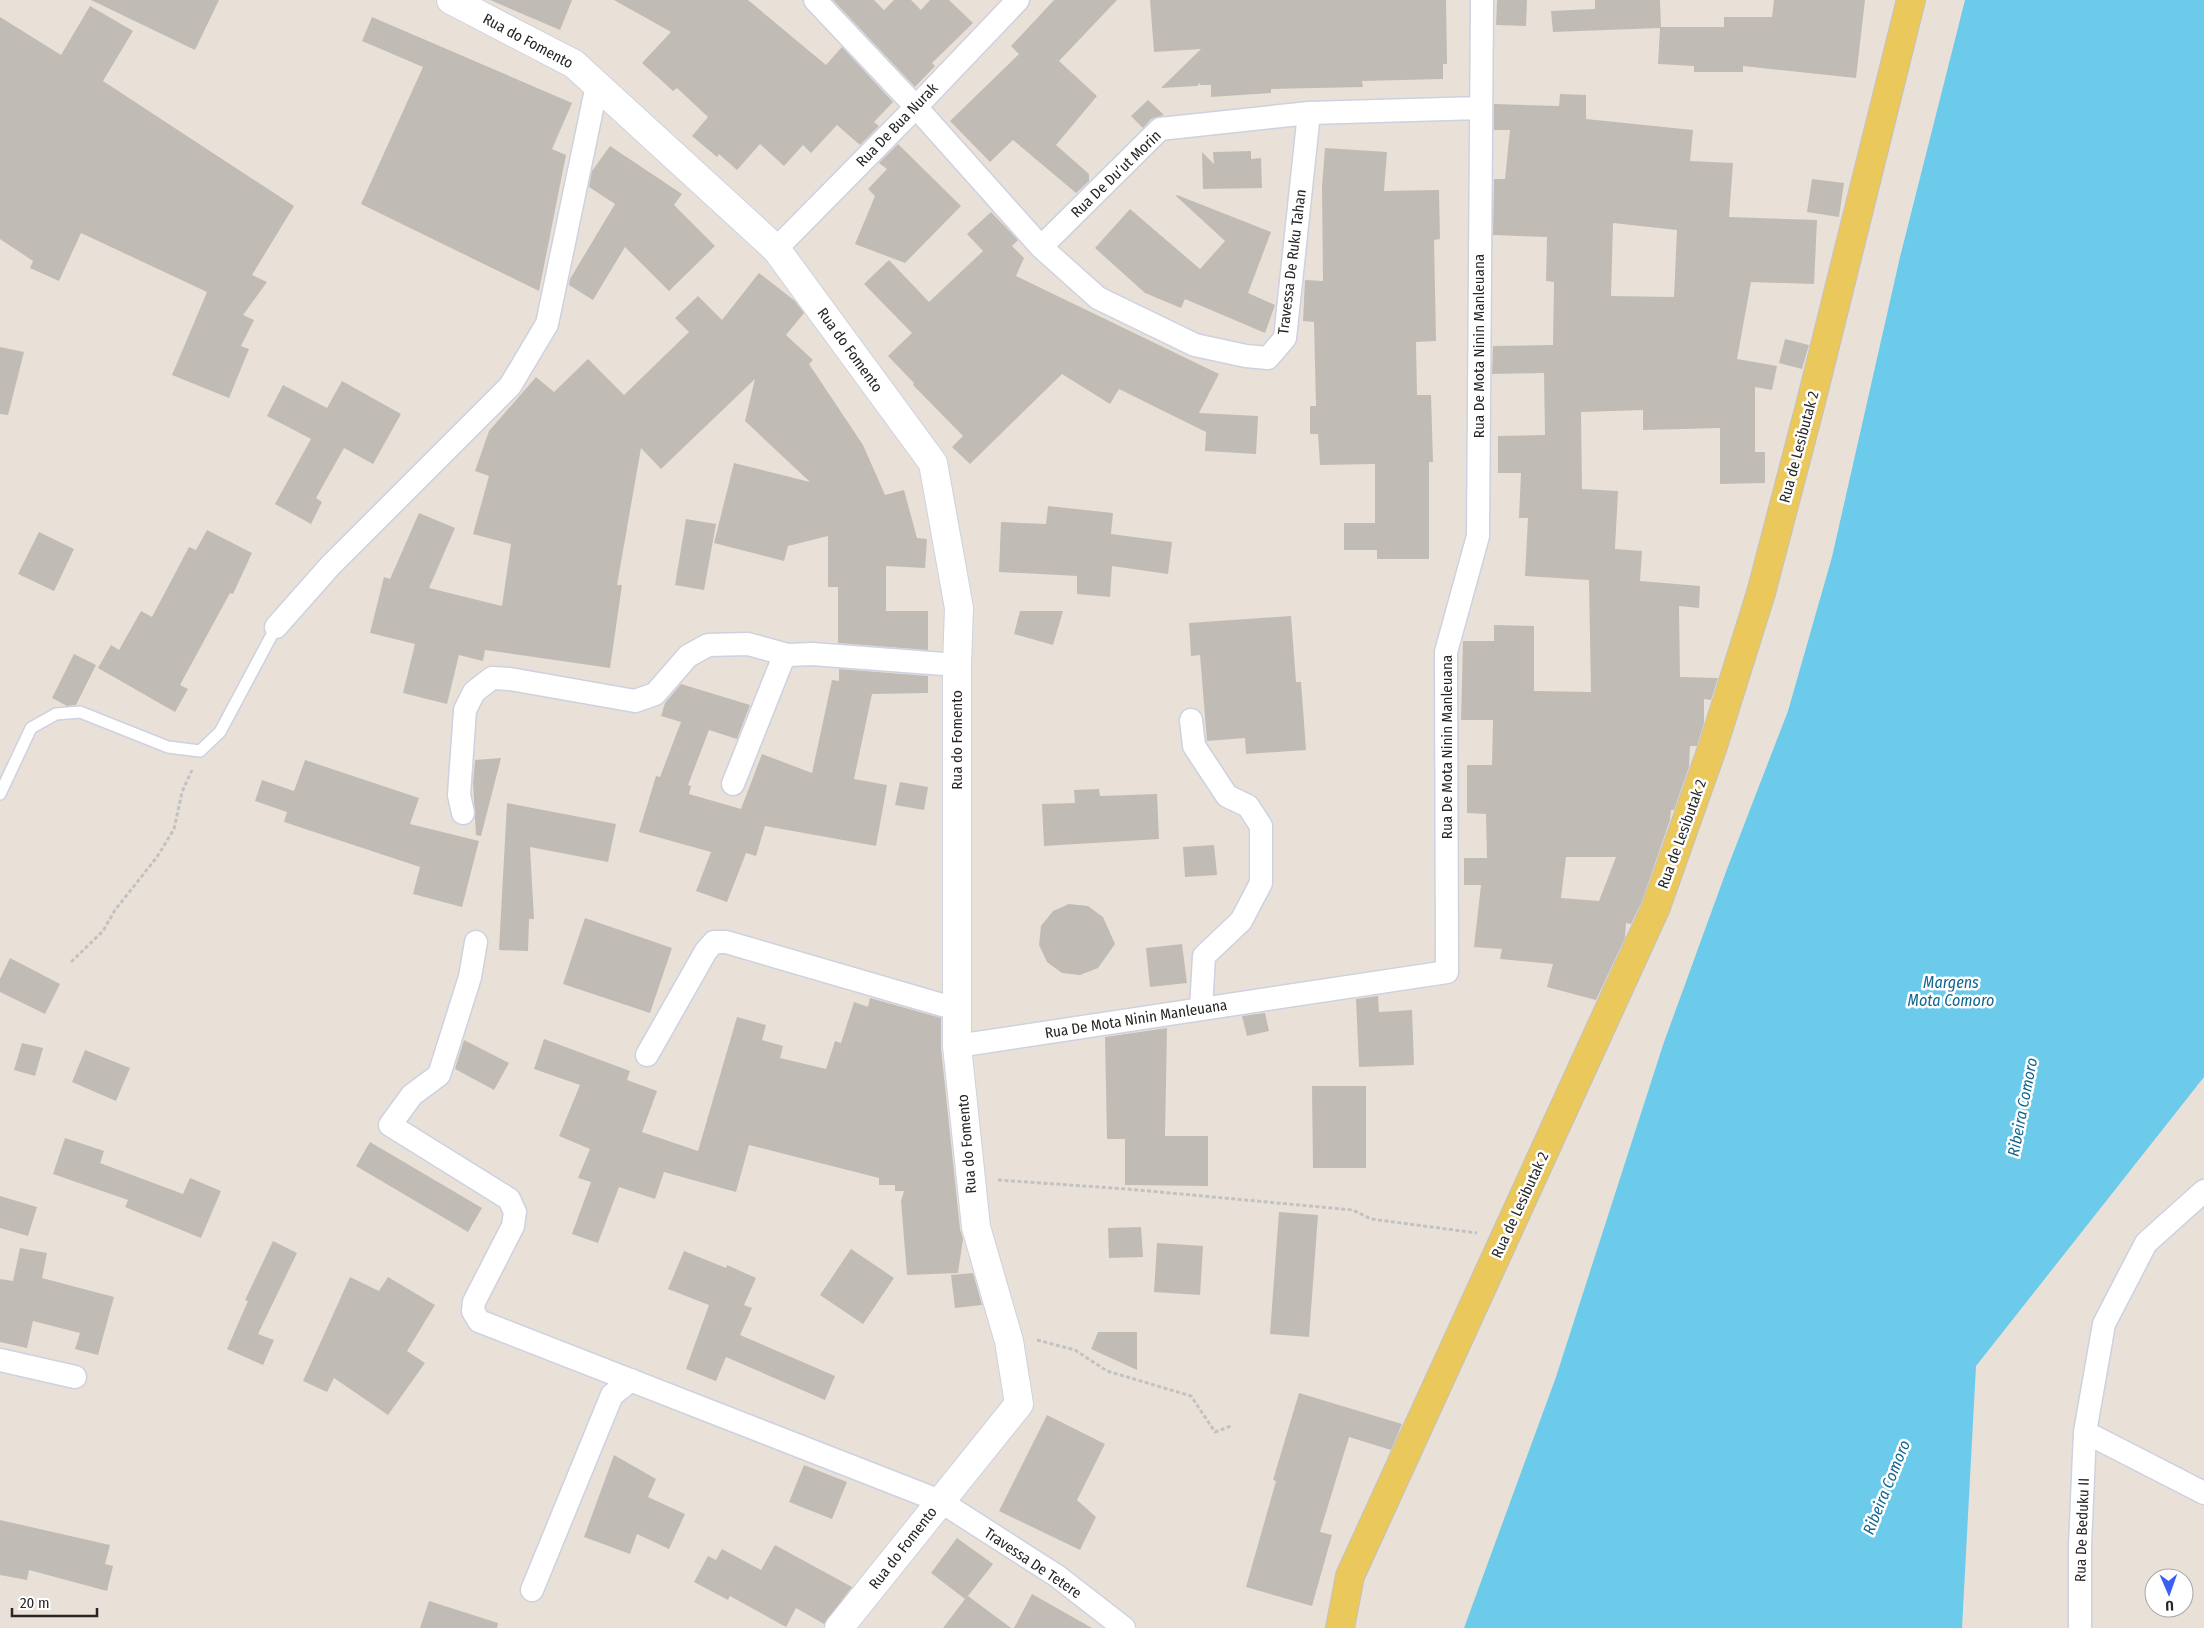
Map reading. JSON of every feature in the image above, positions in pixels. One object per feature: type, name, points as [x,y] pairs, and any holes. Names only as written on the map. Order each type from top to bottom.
[{"type":"main road","name":"Rua de Lesibutak 2","points":[[1340,1628],[1350,1576],[1656,907],[1713,746],[1760,593],[1811,402],[1911,0]]},
{"type":"street","name":"Rua do Fomento","points":[[451,0],[574,64],[776,249],[933,463],[959,608],[957,665],[957,1046],[976,1227],[1005,1331],[1019,1404],[839,1628]]},
{"type":"street","points":[[815,0],[916,107],[1041,247]]},
{"type":"street","name":"Rua De Bua Nurak","points":[[776,249],[1018,0]]},
{"type":"street","name":"Rua De Mota Ninin Manleuana","points":[[957,1046],[1448,972],[1446,652],[1478,536],[1482,0]]},
{"type":"street","points":[[276,627],[330,566],[510,386],[547,324],[598,85]]},
{"type":"street","name":"Rua De Du’ut Morin","points":[[1041,247],[1160,129],[1309,113],[1480,108]]},
{"type":"street","name":"Travessa De Ruku Tahan","points":[[1041,247],[1098,298],[1196,345],[1246,356],[1268,358],[1285,338],[1309,113]]},
{"type":"street","points":[[463,813],[459,795],[465,710],[474,692],[492,678],[510,679],[635,701],[655,694],[688,656],[708,645],[748,644],[788,655],[812,654],[957,665]]},
{"type":"street","points":[[733,784],[782,661],[788,655]]},
{"type":"street","points":[[1191,720],[1194,746],[1226,796],[1248,806],[1261,826],[1261,883],[1241,921],[1204,956],[1202,1009]]},
{"type":"street","name":"Travessa De Tetere","points":[[476,942],[470,977],[439,1075],[412,1095],[390,1125],[509,1199],[515,1212],[513,1226],[474,1302],[473,1311],[479,1321],[940,1501],[1057,1576],[1124,1628]]},
{"type":"street","points":[[647,1055],[706,950],[714,942],[726,942],[956,1009]]},
{"type":"street","name":"Rua De Beduku II","points":[[2080,1628],[2080,1545],[2086,1432],[2104,1324],[2146,1243],[2204,1191]]},
{"type":"street","points":[[0,1360],[75,1378]]},
{"type":"street","points":[[532,1590],[612,1395],[631,1380]]},
{"type":"street","points":[[2086,1432],[2204,1493]]},
{"type":"lane","points":[[0,794],[31,728],[56,714],[80,712],[168,747],[200,751],[220,732],[276,627]]},
{"type":"path","points":[[71,962],[103,930],[115,910],[157,857],[174,828],[182,792],[200,751]]},
{"type":"path","points":[[970,1179],[1127,1189],[1354,1210],[1372,1219],[1489,1235],[1503,1241]]},
{"type":"path","points":[[1005,1331],[1075,1350],[1107,1371],[1191,1396],[1215,1432],[1231,1426]]},
{"type":"water","name":"Margens Mota Comoro","points":[[1965,0],[2204,0],[2204,1077],[1976,1366],[1962,1628],[1464,1628],[1556,1377],[1663,1045],[1727,869],[1788,711],[1832,557],[1900,257]]},
{"type":"building","points":[[91,0],[219,0],[195,50]]},
{"type":"building","points":[[490,0],[572,0],[560,30]]},
{"type":"building","points":[[614,0],[748,0],[826,65],[842,47],[893,102],[874,122],[879,126],[860,145],[837,125],[811,153],[803,145],[784,166],[760,144],[737,170],[719,154],[717,157],[692,136],[708,117],[677,88],[673,91],[642,63],[671,32]]},
{"type":"building","points":[[833,0],[874,0],[884,10],[894,0],[911,0],[921,10],[930,0],[949,0],[973,23],[932,63],[935,66],[915,87]]},
{"type":"building","points":[[1054,0],[1117,0],[1059,61],[1097,96],[1056,145],[1089,174],[1089,181],[1076,193],[1013,140],[990,162],[950,121],[1019,54],[1011,46]]},
{"type":"building","points":[[1150,0],[1446,0],[1447,64],[1443,64],[1443,79],[1362,81],[1363,87],[1271,89],[1271,93],[1211,97],[1211,85],[1200,85],[1200,83],[1197,86],[1161,88],[1201,49],[1154,52]]},
{"type":"building","points":[[1497,0],[1527,0],[1526,26],[1496,25]]},
{"type":"building","points":[[1595,0],[1660,0],[1661,27],[1724,27],[1724,17],[1772,17],[1774,0],[1865,0],[1856,78],[1743,66],[1743,72],[1694,72],[1694,66],[1658,64],[1660,28],[1553,32],[1551,11],[1595,9]]},
{"type":"building","points":[[90,6],[133,31],[103,81],[294,206],[252,275],[267,282],[243,315],[254,320],[241,346],[249,349],[229,398],[172,375],[207,292],[81,233],[59,281],[30,268],[33,261],[0,239],[0,17],[61,55]]},
{"type":"building","points":[[372,17],[572,103],[552,149],[566,155],[539,291],[361,204],[423,67],[362,41]]},
{"type":"building","points":[[1560,94],[1586,95],[1586,119],[1693,130],[1690,161],[1733,163],[1729,217],[1817,220],[1814,284],[1751,282],[1737,359],[1777,366],[1772,390],[1755,387],[1755,452],[1765,452],[1765,483],[1720,484],[1720,428],[1643,430],[1643,410],[1581,412],[1582,489],[1618,491],[1615,549],[1642,551],[1640,581],[1700,586],[1699,608],[1679,606],[1680,677],[1718,678],[1711,700],[1704,699],[1704,723],[1697,746],[1690,746],[1689,767],[1674,810],[1671,810],[1670,820],[1642,901],[1631,924],[1626,923],[1625,938],[1596,1000],[1547,987],[1553,964],[1500,959],[1502,949],[1474,947],[1481,885],[1464,885],[1464,858],[1487,858],[1486,814],[1467,813],[1467,765],[1492,765],[1493,720],[1461,720],[1463,641],[1494,641],[1494,625],[1534,626],[1534,691],[1591,692],[1589,580],[1525,576],[1528,518],[1519,518],[1521,473],[1498,473],[1498,436],[1545,435],[1544,373],[1492,374],[1493,346],[1553,345],[1554,282],[1546,281],[1547,237],[1493,235],[1494,179],[1505,179],[1510,130],[1494,130],[1494,104],[1559,106]],"holes":[[[1613,223],[1677,230],[1674,297],[1611,296]],[[1566,857],[1616,857],[1599,901],[1561,898]]]},
{"type":"building","points":[[1148,100],[1164,115],[1151,119],[1143,128],[1131,116]]},
{"type":"building","points":[[898,144],[961,206],[905,263],[855,244],[875,196],[868,189],[887,169],[879,163]]},
{"type":"building","points":[[610,146],[682,194],[674,205],[715,246],[669,291],[625,247],[593,300],[569,285],[570,279],[615,204],[589,187],[592,171]]},
{"type":"building","points":[[1325,148],[1387,152],[1384,191],[1439,190],[1440,239],[1434,240],[1436,341],[1416,342],[1417,395],[1431,395],[1433,462],[1429,462],[1429,559],[1377,559],[1377,550],[1344,550],[1344,523],[1375,523],[1375,464],[1320,465],[1318,434],[1310,434],[1310,406],[1316,406],[1314,322],[1303,321],[1305,280],[1323,281],[1322,187]]},
{"type":"building","points":[[1251,151],[1251,159],[1261,158],[1262,188],[1203,189],[1202,152],[1214,164],[1213,152]]},
{"type":"building","points":[[1812,179],[1844,183],[1839,217],[1807,212]]},
{"type":"building","points":[[1177,195],[1271,232],[1248,293],[1275,305],[1265,333],[1185,299],[1181,308],[1145,293],[1095,248],[1130,209],[1200,269],[1225,241]]},
{"type":"building","points":[[991,212],[1018,240],[1012,246],[1024,258],[1016,276],[1219,374],[1199,413],[1258,416],[1256,454],[1205,451],[1206,432],[1119,389],[1110,404],[1062,374],[970,464],[952,447],[963,436],[913,385],[914,383],[888,356],[912,333],[864,284],[889,260],[929,302],[983,251],[967,234]]},
{"type":"building","points":[[759,273],[795,301],[804,313],[786,335],[813,360],[809,364],[863,445],[885,495],[904,490],[917,538],[927,539],[925,568],[886,566],[886,611],[928,611],[928,650],[838,643],[838,587],[828,587],[828,536],[788,546],[784,561],[714,543],[734,463],[810,482],[745,421],[755,379],[661,469],[641,448],[617,585],[622,585],[610,668],[485,650],[483,661],[459,655],[447,704],[403,693],[415,644],[370,633],[384,577],[390,579],[419,513],[455,528],[429,588],[502,606],[511,544],[473,534],[489,476],[475,471],[489,431],[536,377],[554,392],[588,359],[624,395],[689,332],[675,318],[698,296],[722,320]]},
{"type":"building","points":[[1785,339],[1809,345],[1802,369],[1779,363]]},
{"type":"building","points":[[0,347],[24,352],[8,415],[0,414]]},
{"type":"building","points":[[342,381],[401,414],[373,464],[344,448],[316,498],[322,502],[311,524],[275,504],[311,439],[267,416],[283,385],[327,408]]},
{"type":"building","points":[[1048,506],[1113,513],[1111,534],[1172,542],[1168,574],[1112,566],[1110,597],[1077,594],[1077,576],[999,572],[1001,522],[1046,524]]},
{"type":"building","points":[[686,519],[716,524],[704,590],[675,585]]},
{"type":"building","points":[[207,530],[252,553],[233,594],[230,593],[180,685],[188,689],[175,712],[98,668],[111,645],[119,650],[141,611],[152,617],[189,547],[196,550]]},
{"type":"building","points":[[39,532],[74,549],[54,591],[18,574]]},
{"type":"building","points":[[1020,611],[1063,611],[1053,645],[1014,634]]},
{"type":"building","points":[[1291,616],[1296,682],[1301,682],[1306,750],[1246,754],[1245,738],[1207,741],[1200,655],[1191,656],[1189,623]]},
{"type":"building","points":[[74,654],[96,665],[76,705],[67,706],[52,698]]},
{"type":"building","points":[[839,669],[928,676],[928,693],[872,694],[854,779],[887,785],[876,846],[765,826],[756,856],[746,853],[727,902],[696,891],[711,852],[639,832],[656,776],[660,777],[681,722],[661,716],[665,703],[681,684],[750,705],[737,739],[709,730],[688,785],[691,786],[689,794],[741,809],[762,754],[812,773],[832,680],[839,681]]},
{"type":"building","points":[[501,758],[481,836],[476,835],[473,783],[475,760]]},
{"type":"building","points":[[305,760],[419,798],[410,824],[479,841],[462,907],[413,894],[420,867],[284,822],[287,812],[255,801],[262,780],[294,791]]},
{"type":"building","points":[[900,782],[928,787],[924,810],[895,805]]},
{"type":"building","points":[[1099,789],[1100,796],[1157,794],[1159,839],[1044,846],[1042,804],[1075,803],[1074,790]]},
{"type":"building","points":[[507,803],[616,824],[608,862],[530,847],[534,919],[529,919],[528,951],[499,950]]},
{"type":"building","points":[[1214,845],[1217,875],[1185,877],[1183,847]]},
{"type":"building","points":[[1069,904],[1088,906],[1103,917],[1115,944],[1098,968],[1080,975],[1062,973],[1047,962],[1039,945],[1041,926],[1053,911]]},
{"type":"building","points":[[585,918],[672,948],[650,1013],[563,984]]},
{"type":"building","points":[[1182,944],[1187,983],[1150,987],[1146,948]]},
{"type":"building","points":[[10,958],[60,984],[45,1014],[0,992],[0,979]]},
{"type":"building","points":[[1378,996],[1379,1012],[1412,1010],[1414,1065],[1359,1067],[1356,999]]},
{"type":"building","points":[[870,998],[941,1018],[941,1048],[960,1229],[963,1239],[958,1273],[907,1275],[901,1201],[904,1191],[895,1191],[895,1185],[879,1185],[879,1178],[749,1145],[736,1192],[664,1172],[655,1199],[619,1187],[598,1243],[572,1234],[591,1182],[578,1178],[590,1149],[559,1136],[580,1085],[534,1069],[544,1039],[630,1071],[627,1080],[657,1091],[642,1132],[698,1151],[737,1017],[766,1025],[762,1040],[783,1046],[780,1058],[826,1069],[835,1041],[841,1043],[854,1002],[868,1007]]},
{"type":"building","points":[[1265,1013],[1269,1031],[1247,1036],[1242,1016]]},
{"type":"building","points":[[1167,1028],[1165,1136],[1208,1136],[1208,1186],[1125,1185],[1125,1139],[1107,1139],[1105,1037]]},
{"type":"building","points":[[464,1040],[509,1063],[494,1090],[455,1069]]},
{"type":"building","points":[[22,1043],[43,1048],[35,1076],[14,1070]]},
{"type":"building","points":[[85,1050],[130,1068],[116,1101],[72,1082]]},
{"type":"building","points":[[1312,1086],[1366,1086],[1366,1168],[1313,1168]]},
{"type":"building","points":[[65,1138],[104,1151],[100,1163],[183,1194],[190,1178],[221,1191],[201,1238],[125,1207],[128,1200],[53,1174]]},
{"type":"building","points":[[370,1142],[482,1208],[468,1232],[356,1166]]},
{"type":"building","points":[[0,1196],[37,1207],[28,1236],[0,1228]]},
{"type":"building","points":[[1279,1212],[1318,1215],[1309,1337],[1270,1334]]},
{"type":"building","points":[[1141,1227],[1143,1257],[1109,1258],[1108,1228]]},
{"type":"building","points":[[273,1241],[297,1253],[258,1334],[274,1340],[263,1365],[227,1349],[248,1301],[245,1300]]},
{"type":"building","points":[[1157,1243],[1203,1246],[1200,1295],[1154,1292]]},
{"type":"building","points":[[20,1248],[47,1253],[42,1278],[114,1297],[98,1355],[75,1349],[80,1333],[33,1321],[27,1348],[0,1342],[0,1279],[13,1281]]},
{"type":"building","points":[[851,1249],[894,1278],[863,1324],[820,1295]]},
{"type":"building","points":[[684,1251],[726,1268],[727,1265],[756,1278],[744,1305],[752,1308],[740,1335],[835,1376],[825,1400],[726,1357],[716,1381],[686,1369],[709,1305],[668,1289]]},
{"type":"building","points":[[973,1273],[982,1305],[955,1308],[951,1275]]},
{"type":"building","points":[[350,1277],[379,1291],[388,1277],[435,1305],[407,1351],[425,1363],[388,1415],[334,1378],[327,1392],[303,1381]]},
{"type":"building","points":[[1098,1332],[1137,1332],[1137,1370],[1091,1349]]},
{"type":"building","points":[[1299,1393],[1402,1424],[1391,1450],[1349,1437],[1320,1532],[1332,1535],[1312,1606],[1246,1587],[1276,1481],[1273,1480]]},
{"type":"building","points":[[1047,1415],[1105,1444],[1077,1500],[1096,1517],[1080,1550],[999,1511]]},
{"type":"building","points":[[614,1455],[656,1479],[648,1497],[685,1514],[669,1549],[637,1534],[630,1554],[584,1537]]},
{"type":"building","points":[[804,1465],[847,1482],[832,1519],[789,1502]]},
{"type":"building","points":[[0,1520],[110,1545],[105,1564],[113,1566],[107,1591],[29,1570],[27,1580],[0,1575]]},
{"type":"building","points":[[957,1538],[993,1564],[968,1596],[1011,1628],[943,1628],[965,1599],[931,1573]]},
{"type":"building","points":[[775,1545],[852,1587],[824,1624],[796,1608],[786,1627],[730,1596],[728,1600],[694,1582],[708,1556],[716,1560],[722,1549],[761,1570]]},
{"type":"building","points":[[1032,1594],[1092,1628],[1014,1628]]},
{"type":"building","points":[[429,1601],[498,1623],[497,1628],[420,1628]]},
{"type":"water label","name":"Ribeira Comoro","points":[[2022,1107]]},
{"type":"water label","name":"Ribeira Comoro","points":[[1886,1487]]}]
